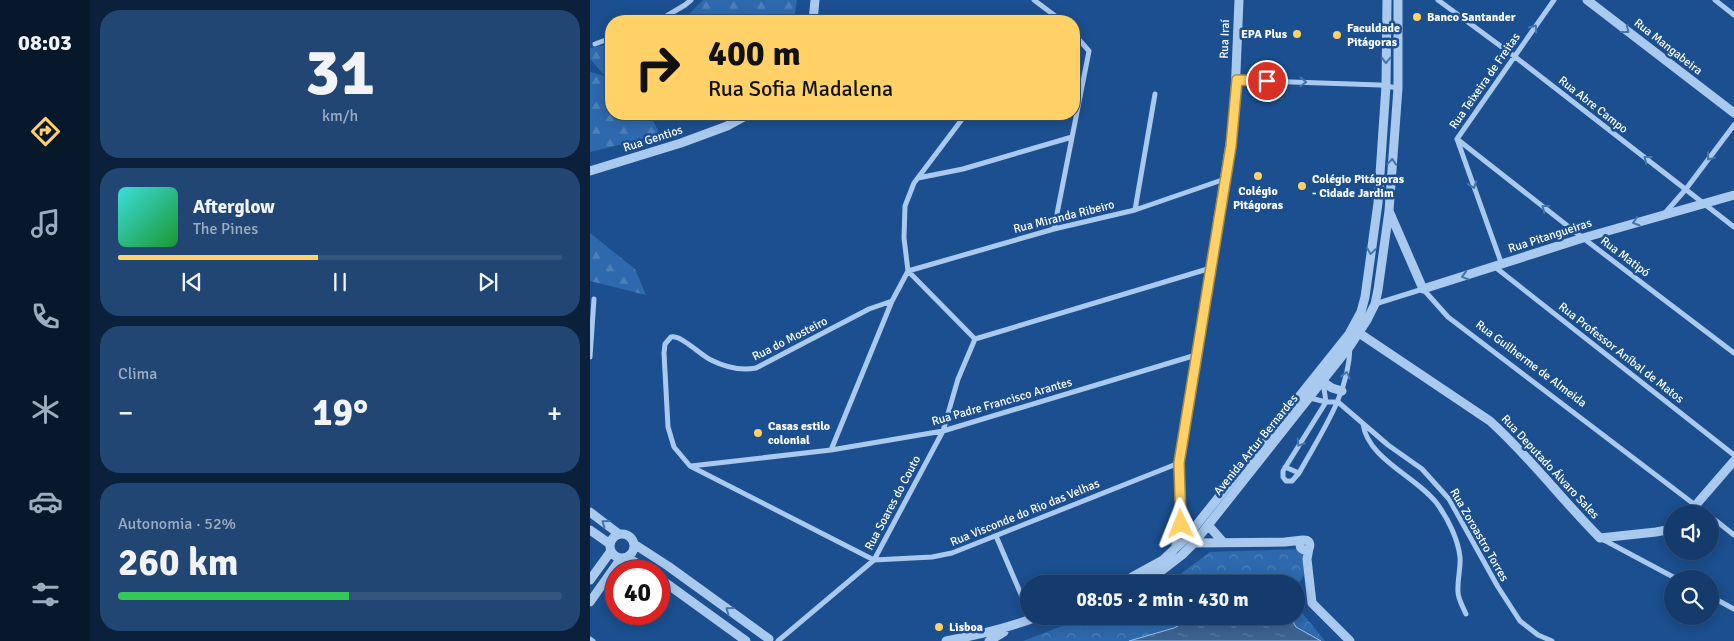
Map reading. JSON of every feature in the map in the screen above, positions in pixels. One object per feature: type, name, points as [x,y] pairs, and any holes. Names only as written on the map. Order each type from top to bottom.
[{"type":"street","points":[[669,15],[685,6],[691,0]]},
{"type":"street","points":[[814,15],[815,0]]},
{"type":"street","points":[[1034,0],[1054,15]]},
{"type":"street","name":"Rua Iraí","points":[[1177,554],[1181,538],[1179,463],[1232,137],[1237,80],[1240,0]]},
{"type":"street","name":"Avenida Artur Bernardes","points":[[1190,540],[1196,526],[1349,334],[1361,312],[1365,297],[1378,203],[1386,86],[1387,0]]},
{"type":"street","points":[[1375,304],[1389,211],[1398,88],[1398,0]]},
{"type":"street","name":"Rua Abre Campo","points":[[1438,0],[1514,56],[1734,227]]},
{"type":"street","name":"Rua Teixeira de Freitas","points":[[1499,266],[1457,139],[1554,0]]},
{"type":"street","name":"Rua Mangabeira","points":[[1587,0],[1734,113]]},
{"type":"street","points":[[1715,0],[1734,15]]},
{"type":"street","points":[[595,44],[605,40]]},
{"type":"street","points":[[1080,41],[1089,51],[1080,97]]},
{"type":"street","points":[[1237,80],[1398,88]]},
{"type":"street","points":[[1135,210],[1154,94]]},
{"type":"street","name":"Rua Gentios","points":[[590,171],[681,143],[738,120]]},
{"type":"street","points":[[831,450],[892,301],[908,271],[904,238],[905,206],[914,183],[961,120]]},
{"type":"street","points":[[1054,229],[1076,120]]},
{"type":"street","points":[[1664,214],[1686,189],[1734,125]]},
{"type":"street","points":[[917,178],[963,168],[1072,138]]},
{"type":"street","name":"Rua Matipó","points":[[1457,139],[1734,353]]},
{"type":"street","name":"Rua Miranda Ribeiro","points":[[908,271],[1054,229],[1135,210],[1225,179]]},
{"type":"street","name":"Rua Pitangueiras","points":[[1375,304],[1583,238],[1734,195]]},
{"type":"street","points":[[1378,203],[1389,211]]},
{"type":"street","name":"Rua Guilherme de Almeida","points":[[1389,211],[1423,289],[1448,317],[1696,505]]},
{"type":"street","name":"Rua Professor Aníbal de Matos","points":[[1499,266],[1734,454]]},
{"type":"street","points":[[908,271],[975,339],[1211,268]]},
{"type":"street","points":[[590,357],[594,299]]},
{"type":"street","name":"Rua do Mosteiro","points":[[690,466],[674,447],[668,427],[664,353],[665,344],[671,337],[674,336],[680,339],[709,359],[744,370],[756,368],[869,309],[892,301]]},
{"type":"street","name":"Avenida Artur Bernardes","points":[[1151,575],[1160,572],[1190,540],[1208,525],[1323,382],[1359,333],[1375,304]]},
{"type":"street","name":"Rua Deputado Álvaro Sales","points":[[1359,333],[1490,421],[1509,438],[1600,538],[1664,572]]},
{"type":"street","name":"Rua Soares do Couto","points":[[774,640],[874,560],[943,431],[958,379],[975,339]]},
{"type":"street","points":[[1327,362],[1323,382],[1326,402],[1285,468],[1282,477],[1286,481],[1292,481],[1299,473],[1338,402],[1350,358],[1350,346]]},
{"type":"street","name":"Rua Padre Francisco Arantes","points":[[690,466],[831,450],[943,431],[1197,355]]},
{"type":"street","points":[[1323,382],[1332,388],[1342,391]]},
{"type":"street","points":[[1310,398],[1326,402],[1338,402]]},
{"type":"street","name":"Rua Zoroastro Torres","points":[[1338,402],[1388,445],[1422,469],[1449,499],[1498,587],[1520,621],[1538,636],[1552,641]]},
{"type":"street","points":[[1363,424],[1364,433],[1382,458],[1421,488],[1437,504],[1456,539],[1460,558],[1458,593],[1466,614]]},
{"type":"street","points":[[1696,505],[1734,461]]},
{"type":"street","name":"Rua Visconde do Rio das Velhas","points":[[874,560],[952,554],[1179,463]]},
{"type":"street","points":[[690,466],[874,560]]},
{"type":"street","points":[[1285,468],[1299,473]]},
{"type":"street","points":[[590,512],[619,534]]},
{"type":"street","points":[[1719,523],[1734,535]]},
{"type":"street","points":[[1181,524],[1196,526]]},
{"type":"street","points":[[1181,524],[1190,540],[1285,542],[1304,546],[1312,603],[1350,641]]},
{"type":"street","points":[[1208,525],[1223,542]]},
{"type":"street","points":[[590,530],[610,547],[617,557],[624,557],[629,560]]},
{"type":"street","points":[[1600,538],[1664,530]]},
{"type":"street","points":[[590,580],[610,547],[613,537],[625,534],[630,537],[634,544],[774,640]]},
{"type":"street","points":[[996,536],[1020,589]]},
{"type":"street","points":[[590,602],[624,557],[633,551],[634,544]]},
{"type":"street","name":"Avenida Artur Bernardes","points":[[1136,575],[1177,554]]},
{"type":"street","points":[[670,586],[740,639],[774,640]]},
{"type":"street","points":[[1719,601],[1734,609]]},
{"type":"street","points":[[989,641],[1020,622]]},
{"type":"street","points":[[946,641],[984,634],[1015,625]]},
{"type":"green space","points":[[703,0],[797,0],[795,15],[688,15]]},
{"type":"green space","points":[[605,45],[605,76],[590,59],[590,48]]},
{"type":"green space","points":[[590,72],[605,76],[605,120],[653,120],[660,135],[590,152]]},
{"type":"green space","points":[[590,233],[635,269],[646,295],[590,281]]},
{"type":"green space","points":[[1303,549],[1302,554],[1306,567],[1304,575],[1179,575],[1210,552]]},
{"type":"green space","points":[[1305,616],[1325,641],[1023,641],[1065,625],[1305,625]]},
{"type":"water","points":[[1295,625],[1321,641],[1129,641],[1178,626]]},
{"type":"place","name":"Banco Santander","points":[[1417,17]]},
{"type":"place","name":"EPA Plus","points":[[1297,34]]},
{"type":"place","name":"Faculdade Pitágoras","points":[[1337,35]]},
{"type":"place","name":"Colégio Pitágoras","points":[[1258,176]]},
{"type":"place","name":"Colégio Pitágoras - Cidade Jardim","points":[[1302,186]]},
{"type":"place","name":"Casas estilo colonial","points":[[758,433]]},
{"type":"place","name":"Lisboa","points":[[939,627]]},
{"type":"route","points":[[1181,524],[1179,463],[1231,146],[1237,80],[1267,81]]}]
